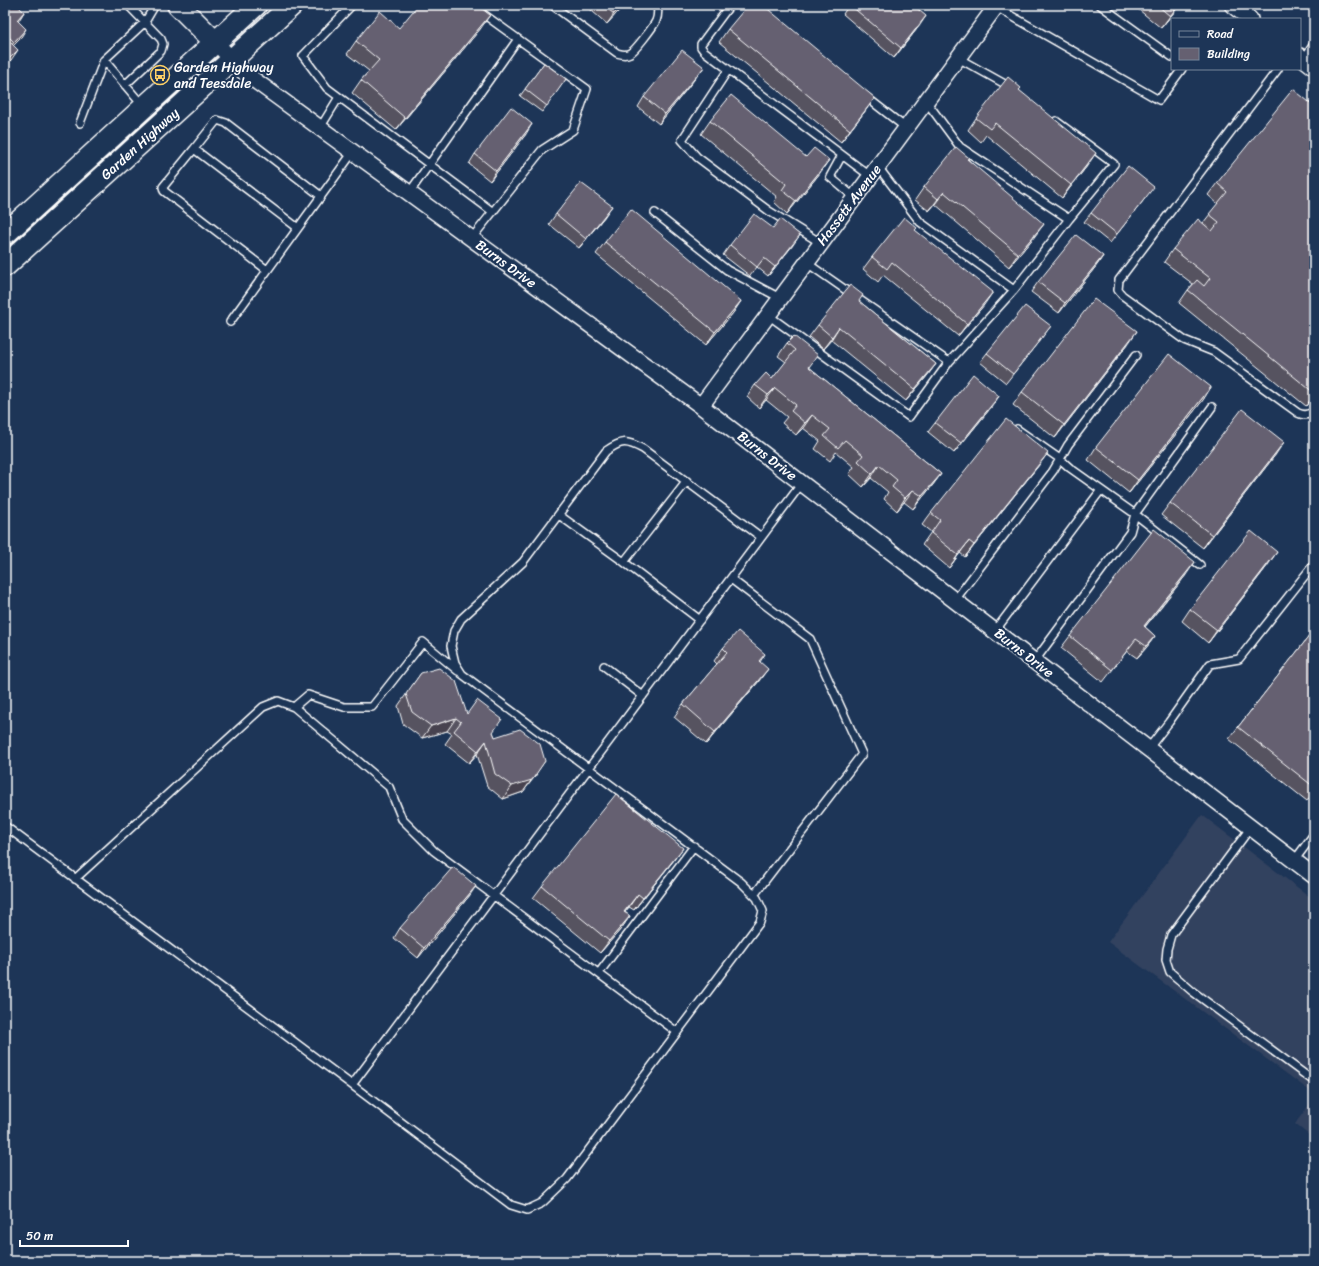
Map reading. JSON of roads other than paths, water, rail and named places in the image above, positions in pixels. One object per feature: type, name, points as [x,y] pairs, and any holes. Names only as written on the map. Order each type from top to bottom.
[{"type":"main road","points":[[178,5],[215,42]]},
{"type":"main road","name":"Garden Highway","points":[[5,234],[256,5]]},
{"type":"main road","name":"Garden Highway","points":[[5,266],[292,5]]},
{"type":"street","points":[[1232,5],[1249,18]]},
{"type":"street","name":"Hassett Avenue","points":[[701,406],[997,6]]},
{"type":"street","name":"Burns Drive","points":[[215,42],[246,74],[701,406],[1314,876]]},
{"type":"lane","points":[[126,84],[161,51],[163,44],[162,39],[128,5]]},
{"type":"lane","points":[[80,123],[104,60],[145,22],[155,5]]},
{"type":"lane","points":[[352,5],[303,56],[327,88],[493,212]]},
{"type":"lane","points":[[471,5],[586,89],[573,130],[542,150],[472,238]]},
{"type":"lane","points":[[552,5],[617,53],[624,55],[630,53],[657,20],[657,5]]},
{"type":"lane","points":[[730,5],[701,44],[704,51],[842,155],[874,172],[920,222],[1014,290]]},
{"type":"lane","points":[[1100,5],[1171,56]]},
{"type":"lane","points":[[997,6],[1159,100],[1181,70]]},
{"type":"lane","points":[[409,193],[518,39]]},
{"type":"lane","points":[[1306,61],[1314,44]]},
{"type":"lane","points":[[958,58],[1006,84],[1019,94]]},
{"type":"lane","points":[[104,60],[145,107]]},
{"type":"lane","points":[[728,70],[682,140],[697,157],[769,211],[821,243]]},
{"type":"lane","points":[[1277,70],[1119,280],[1118,290],[1122,295],[1184,340],[1214,352],[1298,413],[1303,415],[1314,411]]},
{"type":"lane","points":[[859,92],[906,128]]},
{"type":"lane","points":[[320,128],[339,97]]},
{"type":"lane","points":[[926,101],[960,147],[1069,219]]},
{"type":"lane","points":[[768,315],[910,418],[949,362],[1014,290],[1114,164],[1050,117]]},
{"type":"lane","points":[[267,270],[164,191],[163,186],[217,120],[226,123],[321,196]]},
{"type":"lane","points":[[194,149],[298,228]]},
{"type":"lane","points":[[230,322],[353,152]]},
{"type":"lane","points":[[842,155],[830,177],[855,198]]},
{"type":"lane","points":[[655,213],[727,270],[780,298]]},
{"type":"lane","points":[[806,263],[949,362]]},
{"type":"lane","points":[[954,600],[1053,471],[1068,445],[1136,355]]},
{"type":"lane","points":[[1034,662],[1130,532],[1135,514],[1212,407]]},
{"type":"lane","points":[[1011,425],[1135,514],[1200,565]]},
{"type":"lane","points":[[462,674],[455,663],[451,646],[454,631],[461,619],[524,562],[606,451],[617,444],[630,442],[643,449],[761,537]]},
{"type":"lane","points":[[624,562],[687,481]]},
{"type":"lane","points":[[352,1085],[802,483]]},
{"type":"lane","points":[[995,632],[1101,490]]},
{"type":"lane","points":[[559,515],[700,620]]},
{"type":"lane","points":[[1148,749],[1210,664],[1239,659],[1314,564]]},
{"type":"lane","points":[[730,579],[810,639],[862,754],[754,895]]},
{"type":"lane","points":[[5,826],[511,1205],[527,1210],[542,1204],[567,1179],[760,922],[763,911],[757,898],[741,882],[462,674],[423,642],[372,707],[344,707],[308,695],[294,707]]},
{"type":"lane","points":[[604,666],[643,696]]},
{"type":"lane","points":[[76,879],[263,707],[278,701],[294,707],[389,787],[402,820],[434,851],[677,1032]]},
{"type":"lane","points":[[1251,828],[1171,935],[1166,960],[1170,972],[1192,991],[1311,1079],[1314,1079]]},
{"type":"lane","points":[[1294,861],[1314,834]]},
{"type":"lane","points":[[599,974],[694,846]]},
{"type":"place","name":"Garden Highway and Teesdale","points":[[160,75]]}]
